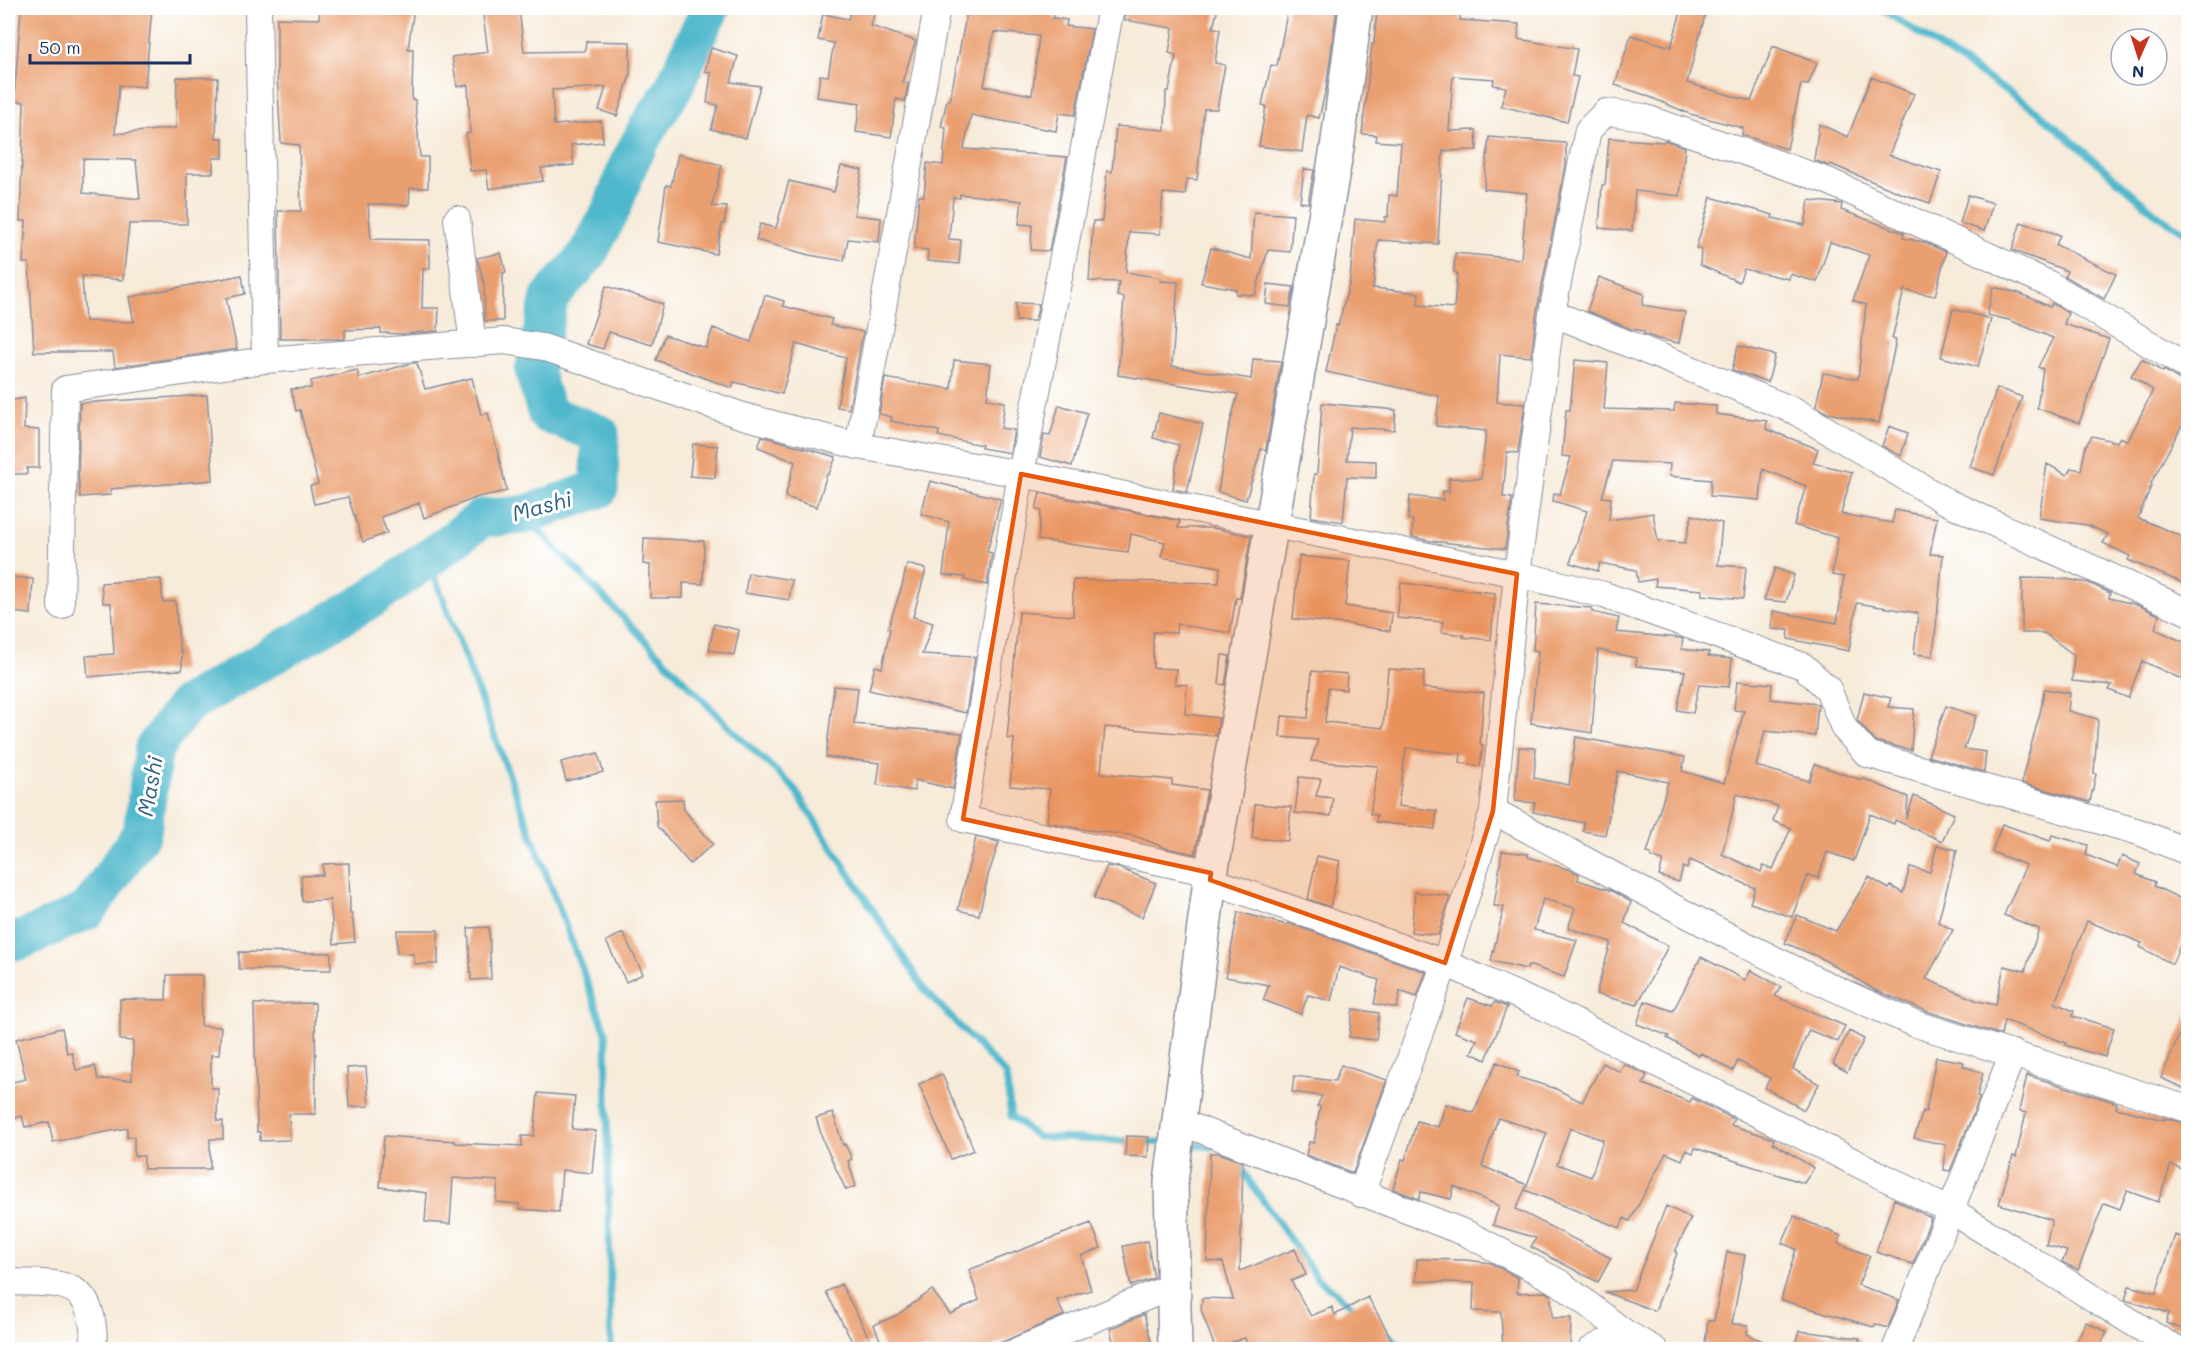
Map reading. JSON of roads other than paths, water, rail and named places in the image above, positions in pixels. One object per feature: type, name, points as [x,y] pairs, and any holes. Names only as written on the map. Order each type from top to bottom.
[{"type":"street","points":[[258,8],[265,360]]},
{"type":"street","points":[[858,446],[938,8]]},
{"type":"street","points":[[1111,8],[1021,474],[963,819],[1211,876],[1444,963],[1548,1009],[1952,1211],[2177,1350]]},
{"type":"street","points":[[1175,1350],[1171,1182],[1211,876],[1337,148],[1356,8]]},
{"type":"street","points":[[1361,1194],[1444,963],[1493,811],[1517,574],[1552,313],[1588,130],[1606,112],[1643,117],[1828,182],[2049,284],[2188,367]]},
{"type":"street","points":[[457,219],[473,344]]},
{"type":"street","points":[[1552,313],[1795,411],[1945,501],[2188,612]]},
{"type":"street","points":[[61,606],[65,390],[265,360],[504,341],[543,346],[743,416],[858,446],[1021,474],[1517,574],[1604,595],[1803,666],[1828,689],[1844,728],[1867,754],[2139,832],[2188,852]]},
{"type":"street","points":[[1493,811],[1739,941],[1881,1010],[1916,1024],[2188,1110]]},
{"type":"street","points":[[1895,1350],[2013,1053]]},
{"type":"street","points":[[1178,1121],[1468,1234],[1560,1283],[1623,1332],[1655,1350]]},
{"type":"street","points":[[8,1282],[59,1283],[75,1290],[89,1306],[94,1323],[94,1350]]},
{"type":"street","points":[[1019,1350],[1173,1286]]},
{"type":"street","points":[[1591,1350],[1623,1332]]},
{"type":"waterway","name":"Mashi","points":[[8,939],[19,941],[88,910],[142,832],[154,748],[186,705],[371,599],[482,518],[524,515],[599,489],[600,434],[547,414],[534,371],[550,297],[588,254],[612,208],[629,163],[648,127],[672,91],[711,8]]},
{"type":"waterway","points":[[1880,8],[2037,111],[2159,216],[2188,234]]},
{"type":"waterway","points":[[524,515],[727,725],[793,787],[924,989],[1006,1075],[1011,1116],[1037,1137],[1166,1143]]},
{"type":"waterway","points":[[428,559],[606,1033],[611,1350]]},
{"type":"waterway","points":[[1183,1144],[1211,1147]]},
{"type":"waterway","points":[[1227,1152],[1230,1153],[1317,1278],[1358,1311]]},
{"type":"waterway","points":[[1383,1331],[1407,1350]]}]
